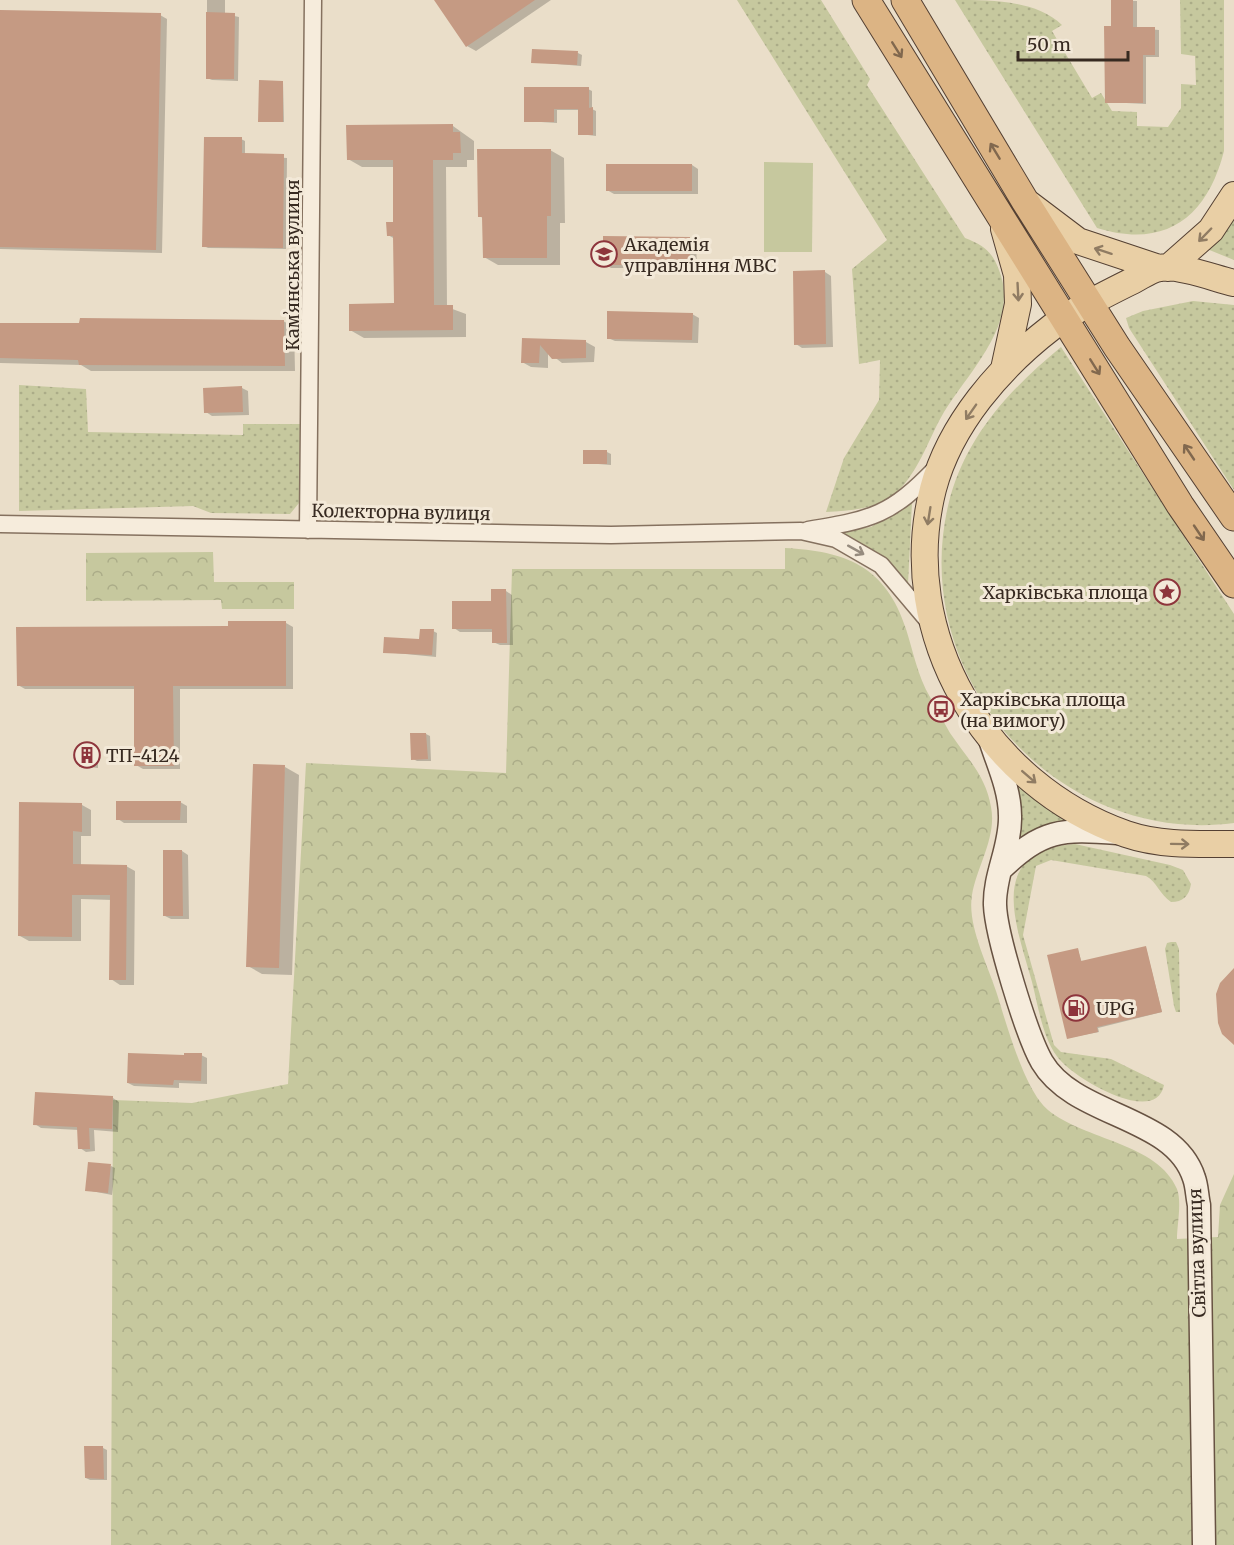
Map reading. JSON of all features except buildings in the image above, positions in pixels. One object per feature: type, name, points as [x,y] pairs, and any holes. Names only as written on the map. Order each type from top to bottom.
[{"type":"highway","points":[[866,0],[1180,505],[1234,584]]},
{"type":"highway","points":[[905,0],[1025,201],[1090,303],[1234,517]]},
{"type":"main road","points":[[1234,195],[1210,230],[1164,268],[1090,303],[1065,318],[1004,369],[964,422],[945,460],[933,489],[927,524],[927,568],[933,626],[950,674],[965,704],[988,735],[1049,795],[1084,816],[1127,834],[1169,844],[1234,844]]},
{"type":"main road","points":[[1025,201],[1078,242],[1164,268],[1234,284]]},
{"type":"main road","points":[[1000,215],[1017,275],[1018,304],[1004,369]]},
{"type":"main road","name":"Світла вулиця","points":[[988,735],[1007,792],[1010,816],[995,887],[997,921],[1033,1043],[1043,1063],[1056,1080],[1073,1095],[1147,1130],[1180,1155],[1194,1177],[1199,1205],[1204,1545]]},
{"type":"main road","points":[[1000,870],[1032,842],[1058,832],[1127,834]]},
{"type":"street","name":"Камʼянська вулиця","points":[[308,530],[313,0]]},
{"type":"street","name":"Колекторна вулиця","points":[[0,525],[611,535],[801,531],[856,522],[882,513],[919,486],[945,460]]},
{"type":"street","name":"Колекторна вулиця","points":[[801,531],[836,539],[881,565],[933,626]]},
{"type":"green space","points":[[737,0],[821,0],[870,79],[867,85],[965,238],[986,249],[999,270],[1004,290],[1003,309],[998,327],[989,345],[944,412],[909,478],[892,496],[869,507],[826,512],[844,458],[879,400],[880,360],[859,364],[852,269],[887,240]]},
{"type":"green space","points":[[955,0],[1012,3],[1026,6],[1051,17],[1062,25],[1052,31],[1092,98],[1101,93],[1112,111],[1137,112],[1137,126],[1168,127],[1181,108],[1181,84],[1196,85],[1195,56],[1181,54],[1180,0],[1224,0],[1224,151],[1207,194],[1194,210],[1180,222],[1163,231],[1143,234],[1121,233],[1097,228]]},
{"type":"green space","points":[[764,162],[813,163],[812,252],[764,252]]},
{"type":"green space","points":[[1234,220],[1234,260],[1207,249]]},
{"type":"green space","points":[[1193,301],[1234,305],[1234,490],[1129,328],[1126,318],[1143,311]]},
{"type":"green space","points":[[1061,347],[1234,614],[1234,823],[1170,823],[1110,808],[1056,778],[1010,738],[975,688],[951,632],[942,570],[948,506],[955,481],[977,437],[991,417],[1024,380]]},
{"type":"green space","points":[[19,385],[86,389],[88,432],[243,435],[243,424],[307,424],[303,498],[290,514],[211,513],[193,506],[19,511]]},
{"type":"green space","points":[[912,503],[908,584],[881,555],[835,532],[871,527]]},
{"type":"green space","points":[[785,548],[826,553],[844,558],[875,576],[887,590],[898,608],[926,689],[950,733],[985,786],[991,807],[991,829],[974,884],[972,919],[1017,1055],[1039,1100],[1048,1110],[1063,1120],[1137,1152],[1154,1161],[1167,1174],[1178,1194],[1177,1239],[1218,1237],[1220,1205],[1234,1174],[1234,1545],[111,1545],[113,1100],[192,1103],[288,1084],[306,763],[506,773],[512,569],[785,569]]},
{"type":"green space","points":[[213,552],[214,582],[294,582],[294,609],[222,609],[221,600],[86,601],[86,553]]},
{"type":"green space","points":[[1010,780],[1043,805],[1072,822],[1014,846]]},
{"type":"green space","points":[[1075,844],[1170,865],[1183,870],[1191,884],[1185,898],[1171,902],[1146,876],[1051,860],[1036,866],[1023,935],[1054,1045],[1061,1052],[1111,1059],[1164,1085],[1158,1097],[1146,1101],[1130,1100],[1112,1094],[1077,1075],[1056,1055],[1041,1020],[1019,937],[1014,894],[1018,875],[1028,860],[1047,850]]},
{"type":"green space","points":[[1176,942],[1179,949],[1180,1012],[1176,1012],[1174,1006],[1165,949],[1167,943]]},
{"type":"place","name":"Академія управління МВС","points":[[604,254]]},
{"type":"place","name":"Харківська площа","points":[[1167,592]]},
{"type":"place","name":"Харківська площа (на вимогу)","points":[[941,709]]},
{"type":"place","name":"ТП-4124","points":[[87,755]]},
{"type":"place","name":"UPG","points":[[1076,1008]]}]
